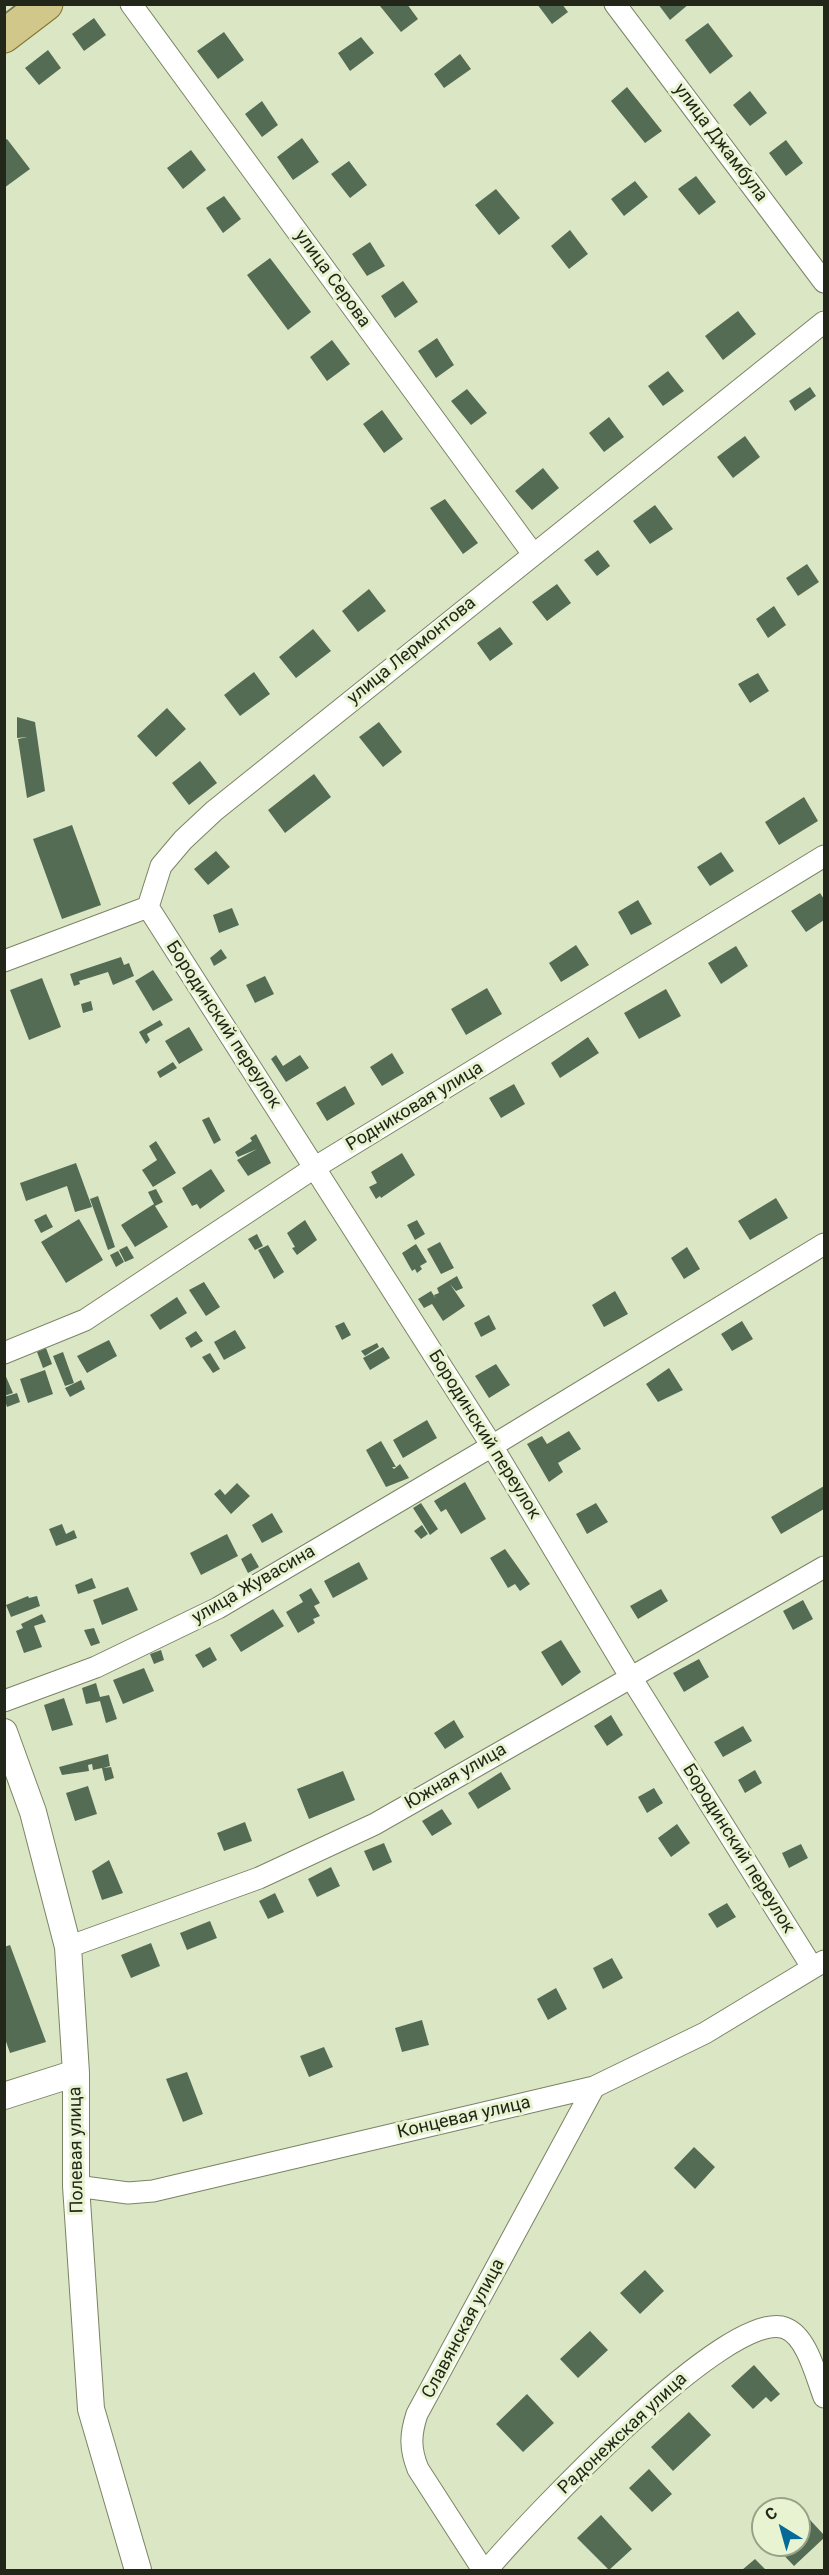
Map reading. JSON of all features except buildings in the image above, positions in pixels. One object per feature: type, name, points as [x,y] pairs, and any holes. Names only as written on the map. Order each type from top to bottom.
[{"type":"main road","points":[[4,36],[46,4]]},
{"type":"street","name":"улица Серова","points":[[131,4],[532,554]]},
{"type":"street","name":"улица Джамбула","points":[[615,4],[825,282]]},
{"type":"street","name":"улица Лермонтова","points":[[148,907],[161,866],[183,840],[214,811],[532,554],[825,322]]},
{"type":"street","name":"Родниковая улица","points":[[4,1353],[85,1320],[314,1168],[825,856]]},
{"type":"street","points":[[4,961],[148,907]]},
{"type":"street","name":"Бородинский переулок","points":[[148,907],[492,1446],[630,1676],[818,1964]]},
{"type":"street","name":"улица Жувасина","points":[[4,1701],[96,1667],[218,1608],[492,1446],[825,1244]]},
{"type":"street","name":"Южная улица","points":[[68,1947],[259,1878],[375,1824],[630,1676],[825,1567]]},
{"type":"street","name":"Полевая улица","points":[[4,1732],[33,1812],[68,1947],[76,2073],[76,2186],[91,2409],[138,2571]]},
{"type":"street","name":"Концевая улица","points":[[76,2186],[128,2193],[153,2191],[594,2087],[705,2033],[818,1964]]},
{"type":"street","points":[[4,2096],[76,2073]]},
{"type":"street","name":"Славянская улица","points":[[483,2571],[418,2469],[411,2451],[411,2432],[417,2414],[594,2087]]},
{"type":"street","name":"Радонежская улица","points":[[488,2571],[510,2543],[621,2431],[693,2368],[740,2337],[766,2326],[778,2325],[796,2335],[825,2397]]},
{"type":"tram line","points":[[4,14],[17,4]]}]
